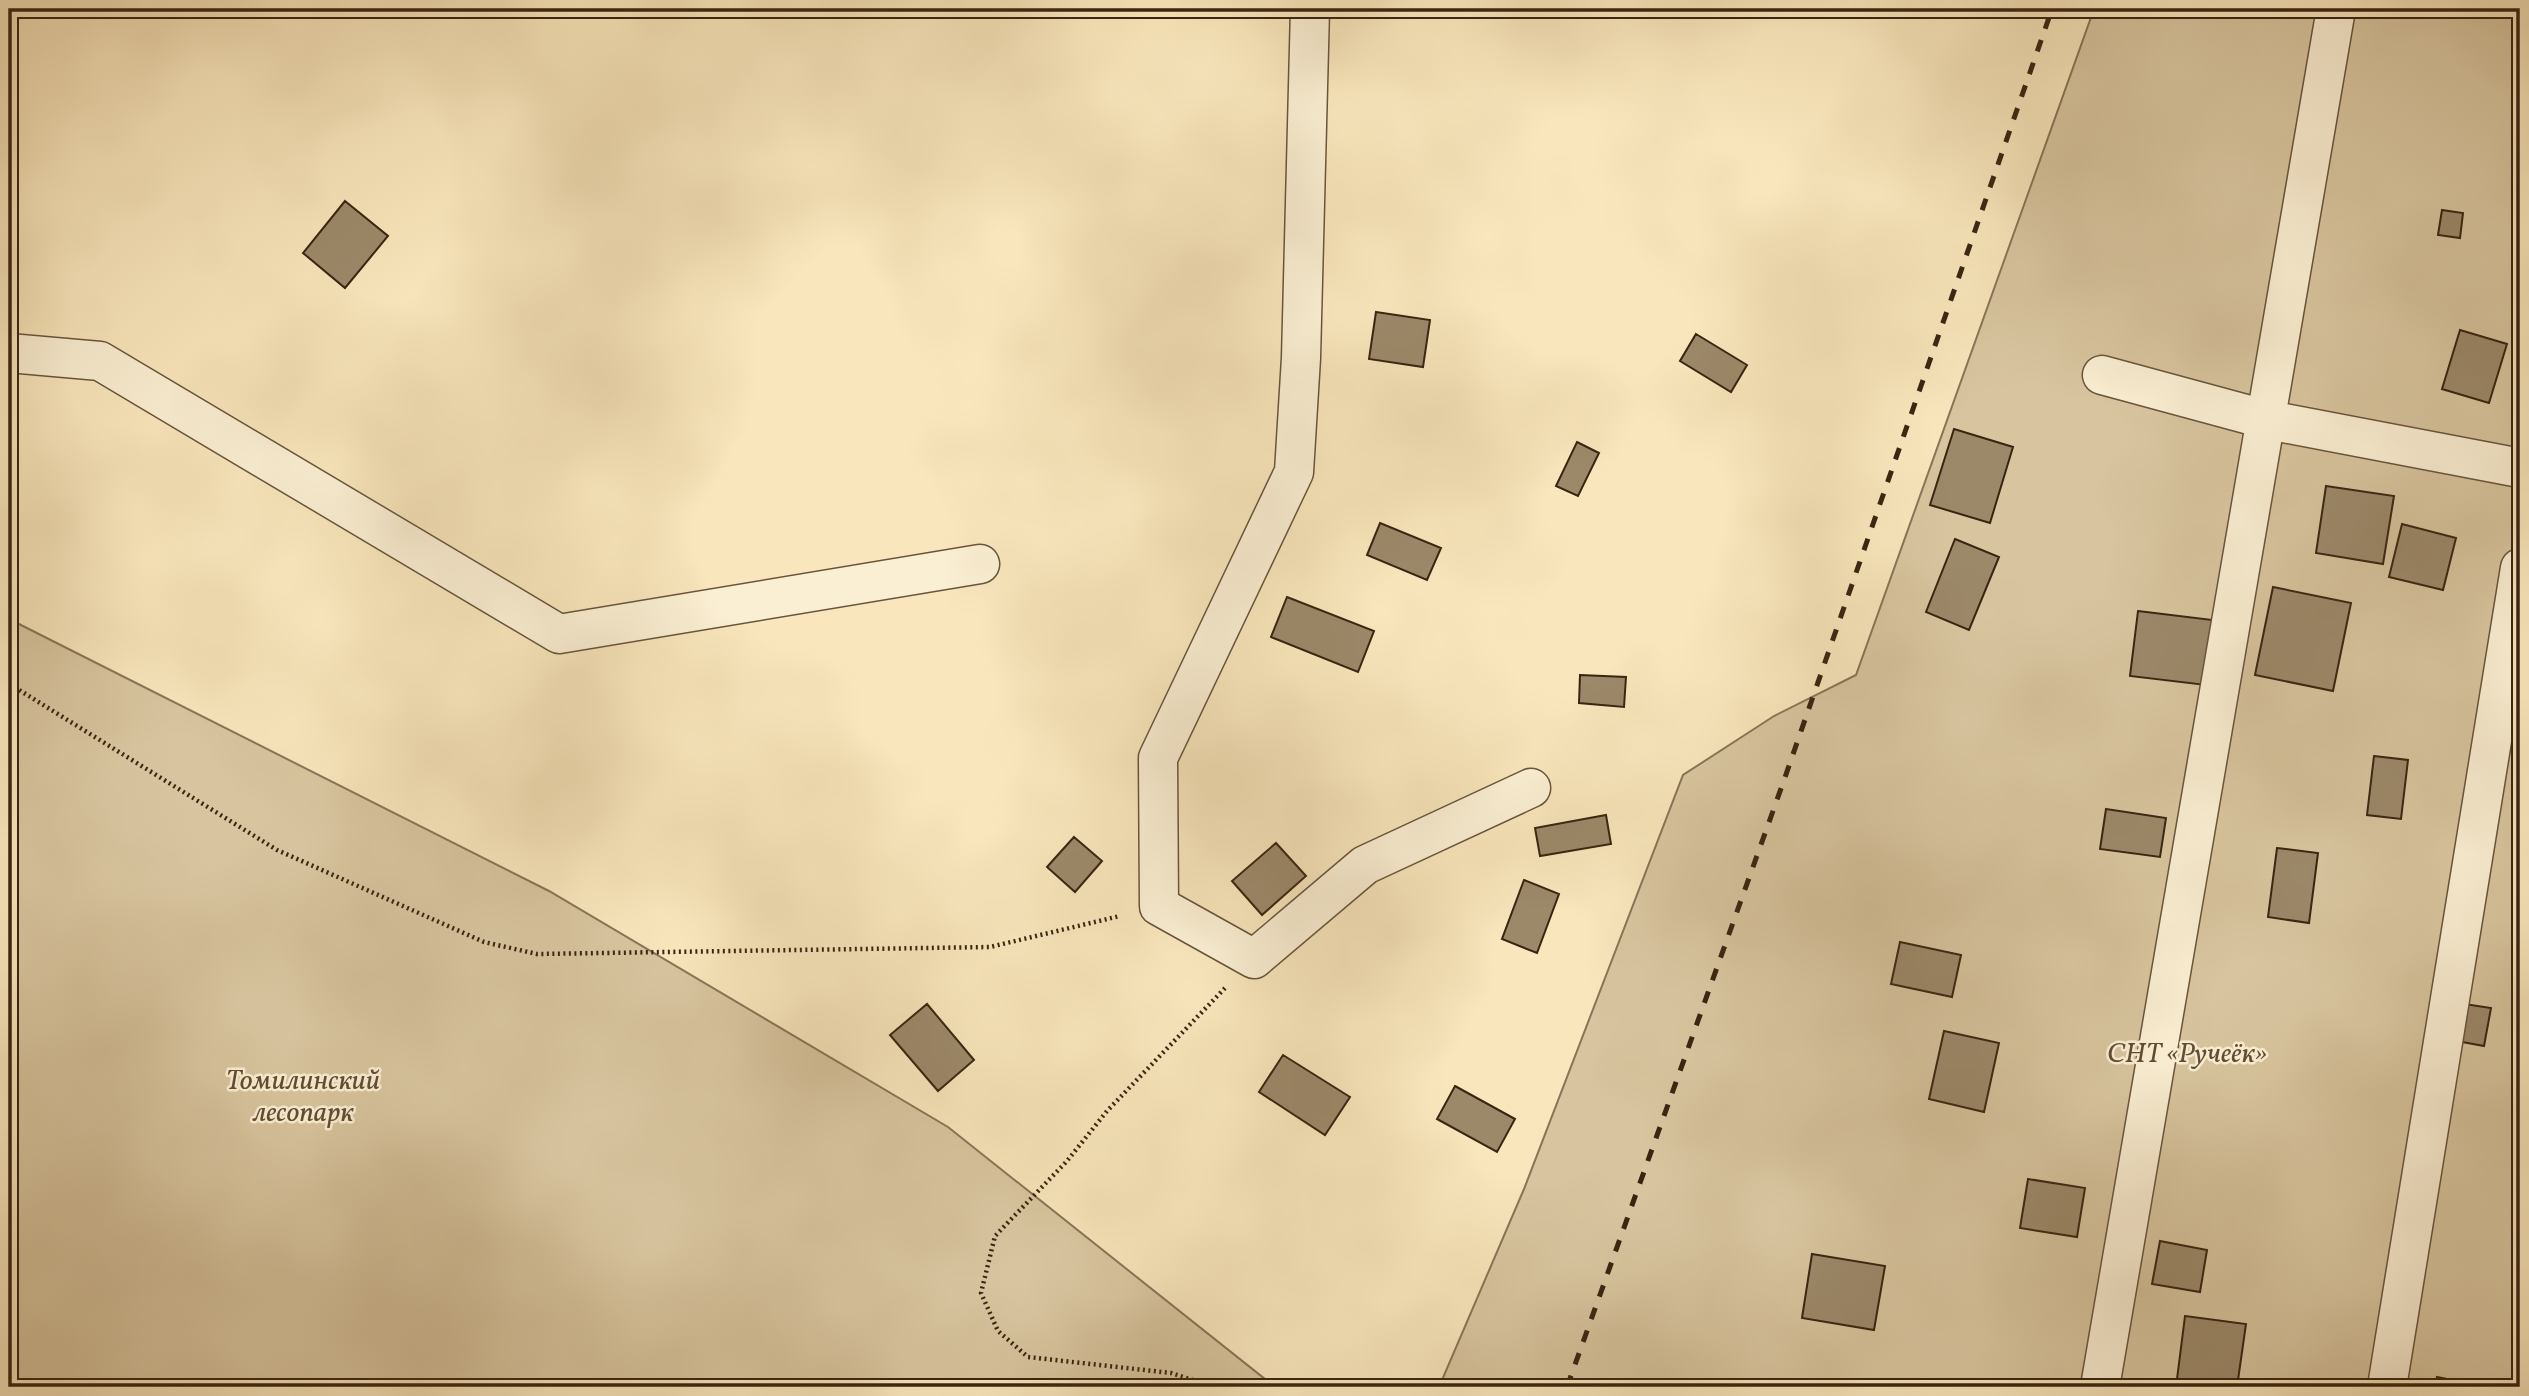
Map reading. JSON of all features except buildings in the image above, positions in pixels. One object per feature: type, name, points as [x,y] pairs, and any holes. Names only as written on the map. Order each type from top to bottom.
[{"type":"street","points":[[1310,9],[1301,358],[1294,472],[1158,758],[1159,906],[1254,959],[1365,865],[1531,788]]},
{"type":"street","points":[[2100,1387],[2268,420],[2336,9]]},
{"type":"street","points":[[9,353],[100,361],[559,634],[980,564]]},
{"type":"street","points":[[2102,375],[2268,420],[2520,468]]},
{"type":"street","points":[[2387,1387],[2520,568]]},
{"type":"path","points":[[9,687],[16,688],[277,850],[484,942],[537,954],[990,947],[1159,906]]},
{"type":"path","points":[[1214,1387],[1171,1373],[1028,1357],[998,1331],[981,1293],[995,1236],[1067,1160],[1107,1111],[1254,959]]},
{"type":"green space","name":"СНТ «Ручеёк»","points":[[2094,9],[2520,9],[2520,1387],[1439,1387],[1524,1189],[1683,775],[1774,716],[1856,675]]},
{"type":"green space","name":"Томилинский лесопарк","points":[[9,619],[549,891],[948,1127],[1275,1387],[9,1387]]},
{"type":"railway","points":[[1567,1387],[1783,783],[2052,9]]}]
